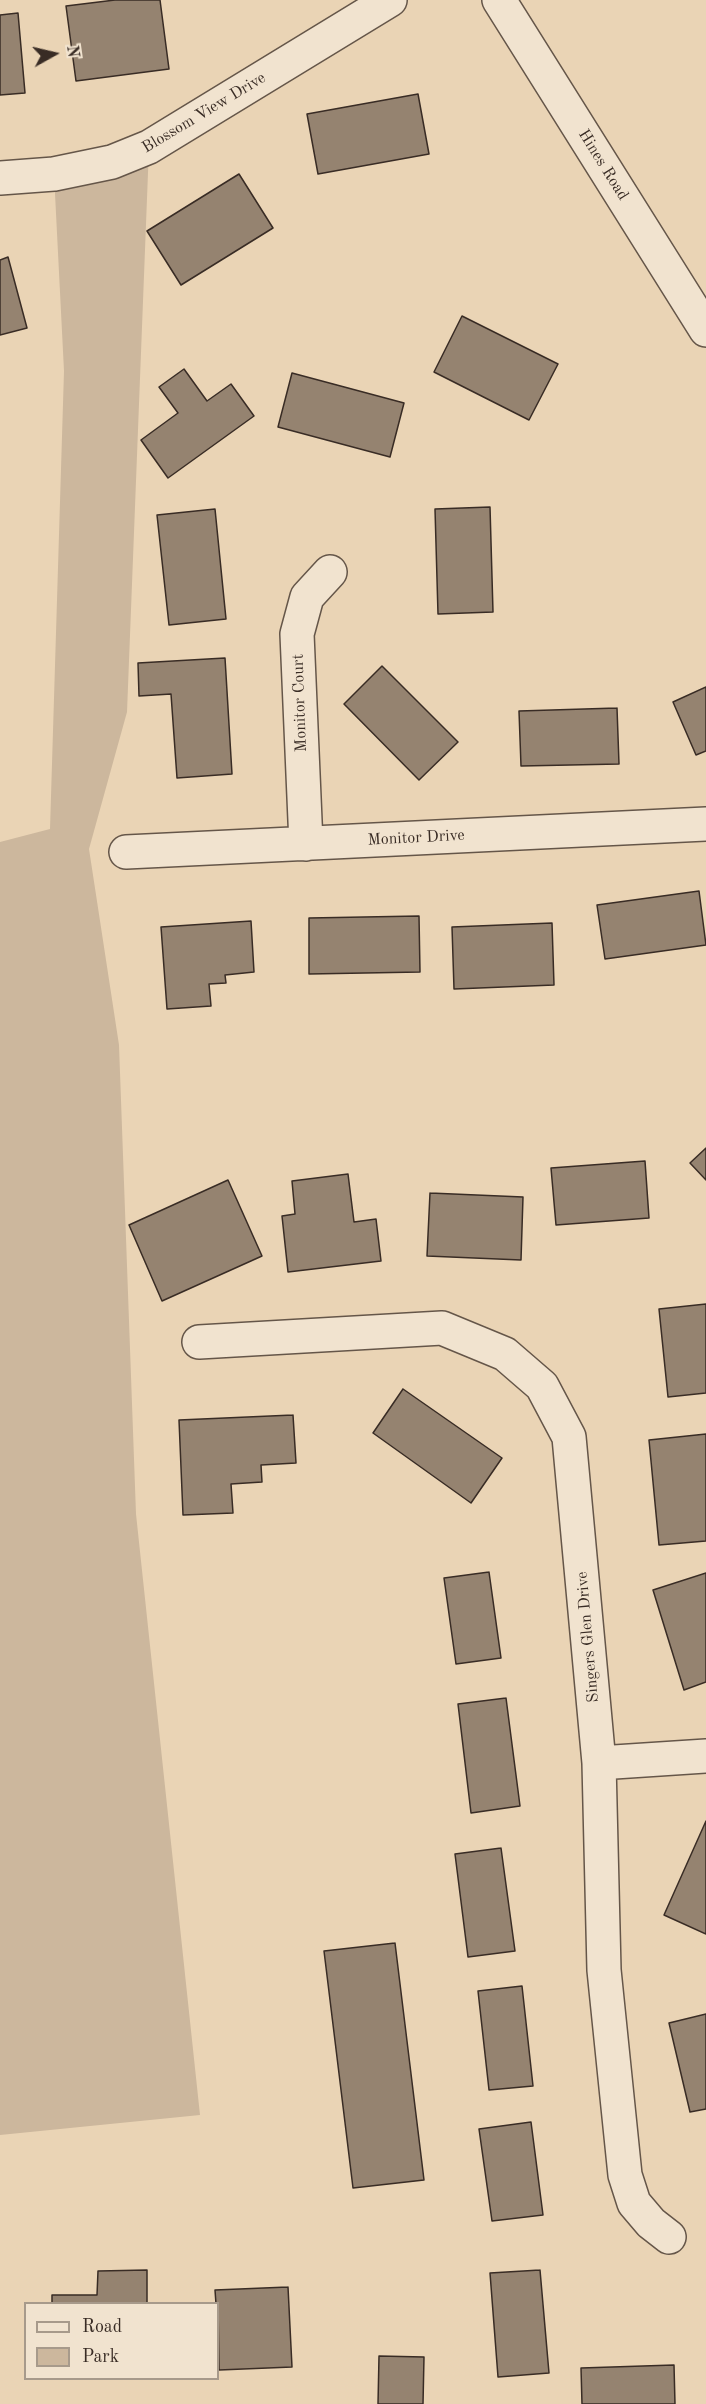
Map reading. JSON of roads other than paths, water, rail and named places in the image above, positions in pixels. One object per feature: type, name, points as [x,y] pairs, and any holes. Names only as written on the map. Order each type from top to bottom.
[{"type":"street","name":"Blossom View Drive","points":[[0,178],[54,174],[112,162],[149,147],[390,0]]},
{"type":"street","name":"Hines Road","points":[[499,0],[706,330]]},
{"type":"street","name":"Monitor Court","points":[[306,844],[297,634],[307,597],[330,572]]},
{"type":"street","name":"Monitor Drive","points":[[126,852],[706,824]]},
{"type":"street","name":"Singers Glen Drive","points":[[199,1342],[442,1329],[505,1354],[542,1386],[569,1437],[599,1763],[604,1970],[625,2175],[634,2203],[651,2223],[669,2237]]},
{"type":"street","points":[[599,1763],[706,1756]]}]
